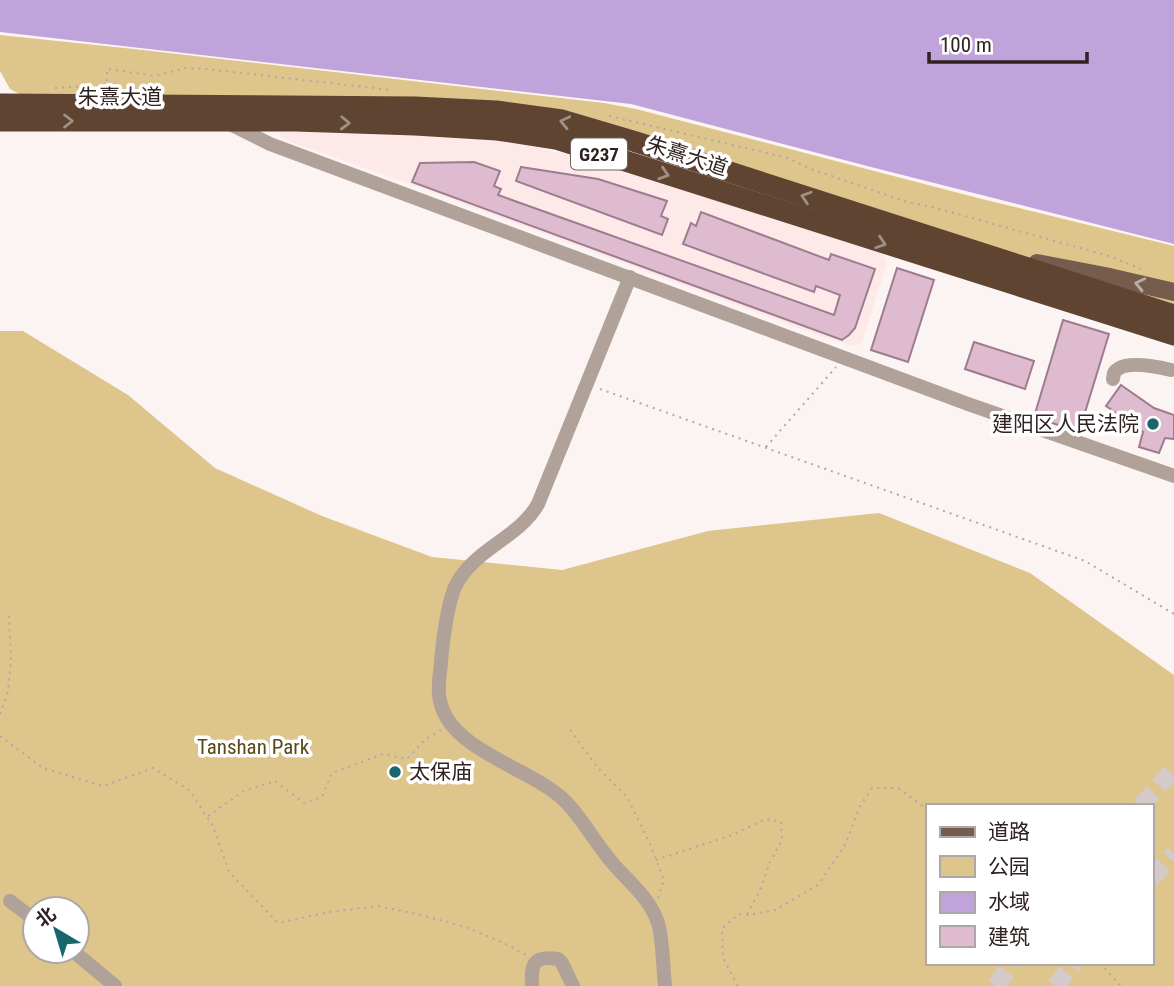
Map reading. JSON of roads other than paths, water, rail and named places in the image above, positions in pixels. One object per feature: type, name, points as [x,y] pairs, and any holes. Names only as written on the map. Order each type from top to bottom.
[{"type":"highway","name":"朱熹大道","points":[[0,104],[415,107],[496,111],[562,120],[1174,315]]},
{"type":"highway","name":"朱熹大道","points":[[0,121],[296,121],[497,130],[556,139],[1174,335]]},
{"type":"main road","points":[[0,94],[28,105]]},
{"type":"main road","points":[[978,252],[1174,292]]},
{"type":"street","points":[[187,106],[227,122],[270,144],[968,404],[1174,476]]},
{"type":"street","points":[[629,277],[531,516],[464,572],[456,584],[451,596],[441,654],[439,695],[444,711],[463,737],[477,748],[542,783],[567,803],[611,861],[644,897],[658,925],[665,986]]},
{"type":"street","points":[[1113,379],[1117,369],[1121,367],[1173,367]]},
{"type":"street","points":[[10,901],[21,909]]},
{"type":"street","points":[[532,986],[532,967],[535,961],[542,958],[558,959],[573,986]]},
{"type":"street","points":[[90,965],[115,986]]},
{"type":"water","points":[[0,0],[1174,0],[1174,244],[631,104],[0,32]]},
{"type":"tunnel","points":[[1143,804],[1174,769]]},
{"type":"tunnel","points":[[1153,876],[1174,854]]},
{"type":"tunnel","points":[[996,986],[1011,965]]},
{"type":"tunnel","points":[[1055,986],[1073,965]]},
{"type":"place","name":"建阳区人民法院","points":[[1153,424]]},
{"type":"place","name":"太保庙","points":[[395,772]]},
{"type":"park label","name":"Tanshan Park","points":[[253,747]]}]
